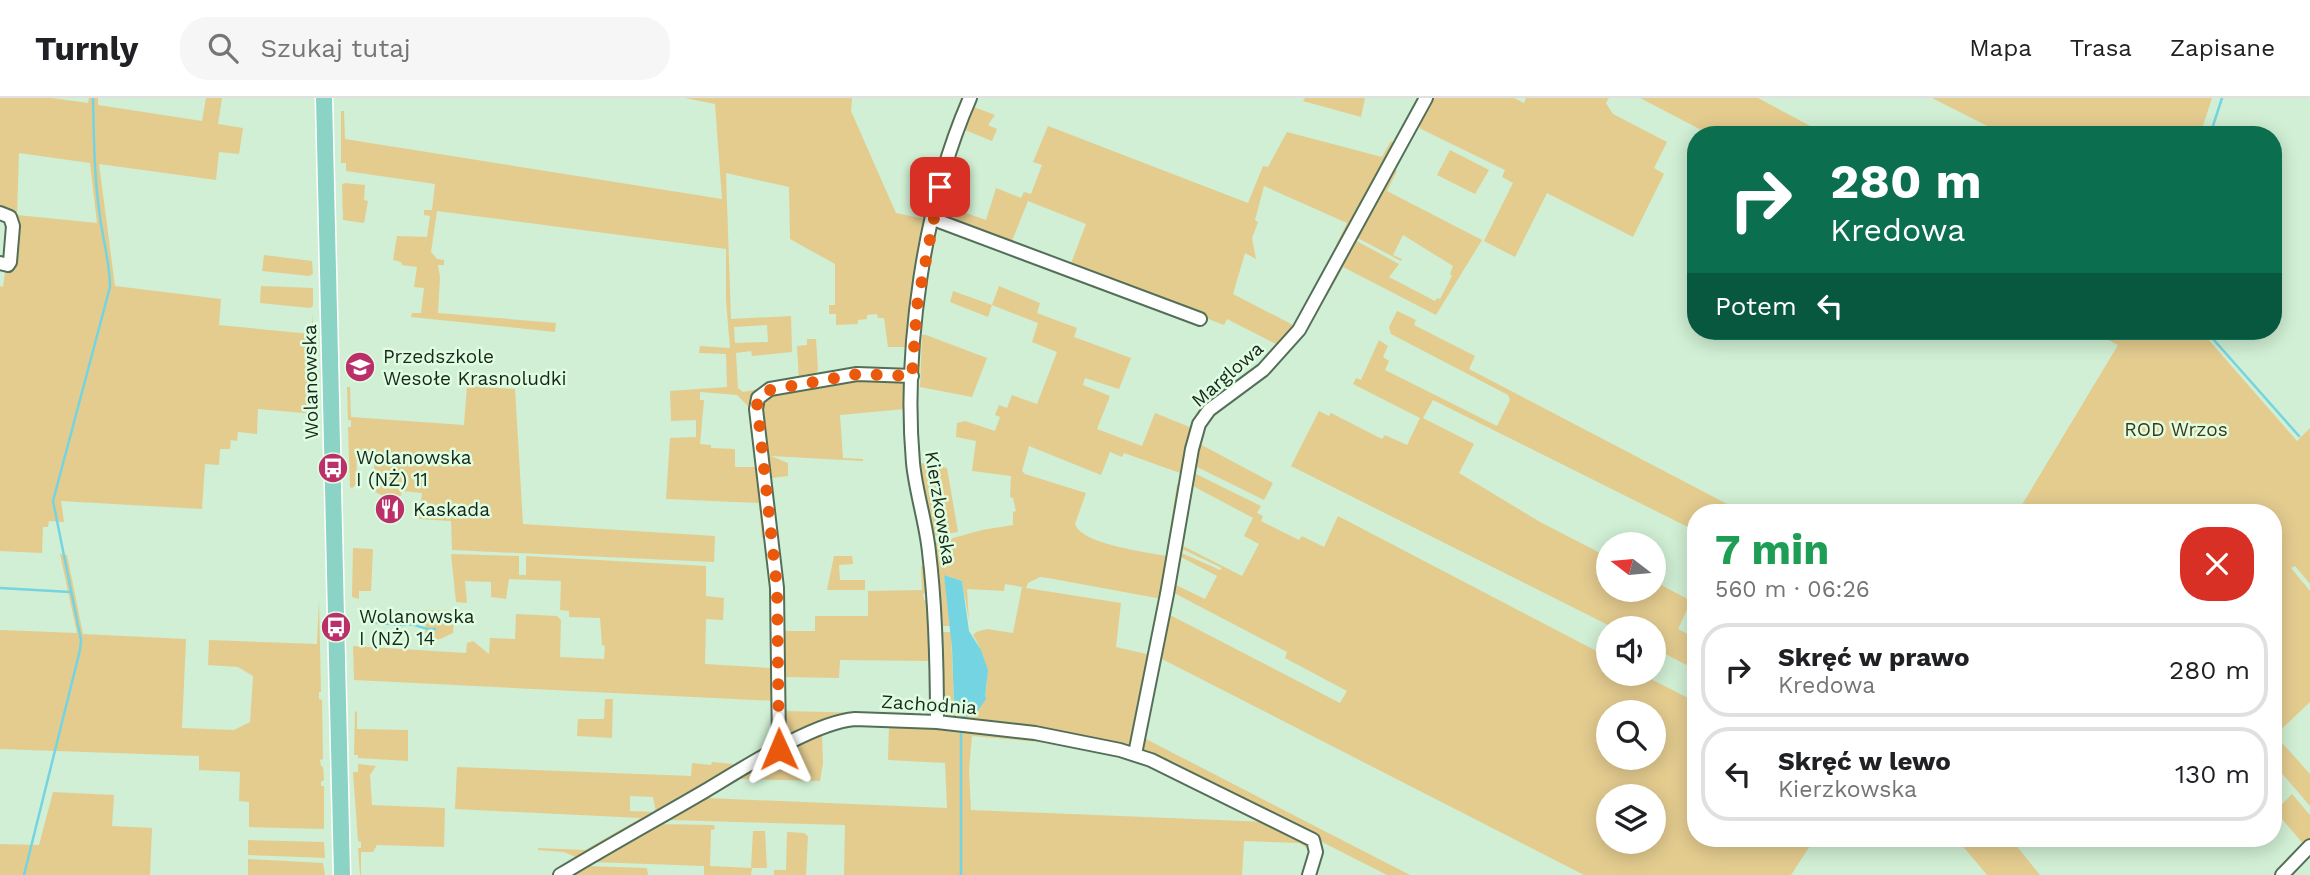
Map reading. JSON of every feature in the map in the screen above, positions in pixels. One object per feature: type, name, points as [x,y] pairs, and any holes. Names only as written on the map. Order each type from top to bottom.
[{"type":"main road","name":"Wolanowska","points":[[324,98],[342,875]]},
{"type":"street","name":"Kierzkowska","points":[[937,722],[936,629],[928,542],[913,467],[912,376],[917,306],[933,219],[953,139],[970,98]]},
{"type":"street","name":"Marglowa","points":[[1135,754],[1192,449],[1199,424],[1209,410],[1269,365],[1299,330],[1426,98]]},
{"type":"street","points":[[0,213],[10,217],[13,226],[10,262],[2,264]]},
{"type":"street","points":[[933,219],[1200,319]]},
{"type":"street","points":[[779,749],[777,601],[756,409],[761,394],[770,389],[858,374],[912,376]]},
{"type":"street","name":"Zachodnia","points":[[560,875],[779,749],[843,720],[937,722],[1045,734],[1135,754],[1313,840],[1316,852],[1309,875]]},
{"type":"street","points":[[2282,875],[2310,846]]},
{"type":"green space","points":[[0,98],[52,98],[88,103],[89,98],[98,98],[98,105],[202,121],[206,98],[222,98],[218,124],[243,128],[239,154],[219,152],[216,180],[99,164],[115,286],[221,299],[219,325],[311,334],[313,314],[315,414],[258,409],[257,434],[238,432],[237,441],[231,440],[230,449],[220,449],[219,465],[205,464],[202,509],[61,501],[64,522],[49,521],[48,527],[43,527],[42,553],[0,551],[0,286],[3,287],[5,272],[13,269],[17,216],[10,210],[0,208]],"holes":[[[19,153],[90,163],[97,223],[17,215]]]},
{"type":"green space","points":[[685,98],[852,98],[851,111],[896,213],[925,219],[907,347],[888,347],[884,318],[878,318],[877,314],[867,315],[867,319],[858,320],[858,324],[836,325],[836,314],[829,314],[829,305],[835,305],[835,264],[790,239],[789,187],[726,173],[731,319],[791,316],[792,352],[752,356],[751,351],[736,353],[738,388],[743,392],[760,389],[755,395],[752,410],[737,395],[700,392],[700,400],[704,400],[700,444],[711,445],[711,448],[735,449],[735,467],[759,467],[768,539],[762,538],[759,503],[666,499],[670,438],[696,437],[696,420],[671,421],[670,391],[727,387],[726,354],[699,353],[700,346],[730,348],[726,249],[437,211],[431,252],[437,259],[444,260],[444,265],[438,265],[438,313],[556,323],[555,332],[411,317],[412,313],[421,313],[424,288],[414,287],[417,267],[402,265],[401,262],[393,260],[397,236],[427,237],[430,216],[424,215],[424,210],[432,210],[435,184],[346,171],[346,163],[341,163],[341,111],[344,111],[345,139],[722,199],[715,104]],"holes":[[[767,325],[768,342],[735,343],[734,327]]]},
{"type":"green space","points":[[1305,98],[1365,98],[1361,117],[1303,101]]},
{"type":"green space","points":[[1430,98],[1514,98],[1524,103],[1526,98],[1609,98],[1606,103],[1613,114],[1667,142],[1654,168],[1664,174],[1633,237],[1547,193],[1515,257],[1484,241],[1513,183],[1502,177],[1505,170],[1421,129],[1418,124]]},
{"type":"green space","points":[[1640,98],[1758,98],[1810,126],[1694,126]]},
{"type":"green space","points":[[1932,98],[2212,98],[2203,126],[1987,126]]},
{"type":"green space","points":[[974,107],[995,115],[988,125],[997,129],[992,141],[965,130]]},
{"type":"green space","points":[[1048,126],[1248,203],[1263,166],[1268,167],[1287,132],[1382,157],[1391,141],[1397,145],[1341,247],[1336,245],[1347,223],[1264,186],[1255,220],[1258,222],[1252,238],[1256,259],[1245,253],[1233,294],[1293,325],[1297,320],[1300,322],[1280,346],[1227,319],[1224,325],[1070,266],[1086,224],[1028,201],[1011,243],[942,217],[944,205],[986,220],[996,188],[1021,198],[1024,192],[1031,194],[1042,165],[1033,162]]},
{"type":"green space","points":[[1450,150],[1489,170],[1475,194],[1437,175]]},
{"type":"green space","points":[[1391,168],[1397,171],[1387,191],[1482,240],[1436,315],[1343,267],[1327,296],[1324,294],[1353,239],[1399,264],[1389,277],[1435,301],[1440,299],[1452,276],[1450,274],[1453,266],[1403,235],[1393,255],[1402,259],[1401,261],[1354,236]]},
{"type":"green space","points":[[342,184],[365,185],[364,200],[368,201],[364,223],[343,220]]},
{"type":"green space","points":[[264,255],[312,261],[313,274],[309,276],[262,271]]},
{"type":"green space","points":[[261,286],[313,288],[313,306],[310,308],[260,303]]},
{"type":"green space","points":[[999,286],[1040,303],[1037,313],[1077,328],[1074,337],[1131,358],[1119,389],[1085,378],[1083,385],[1110,396],[1097,429],[1142,446],[1155,413],[1192,428],[1183,474],[1124,453],[1122,457],[1110,452],[1101,475],[1029,446],[1022,471],[1086,493],[1075,524],[1089,537],[1115,546],[1166,556],[1177,484],[1182,488],[1162,599],[1040,577],[1028,583],[1026,588],[1121,603],[1116,647],[1151,655],[1130,748],[952,718],[944,710],[943,632],[951,632],[956,711],[985,698],[985,665],[973,635],[987,629],[1013,633],[1022,587],[1005,584],[1004,591],[967,589],[969,621],[962,581],[944,575],[951,626],[943,626],[935,543],[1013,525],[1013,512],[1016,511],[1013,498],[1010,497],[1011,476],[972,471],[976,441],[956,437],[957,423],[965,421],[995,431],[1000,417],[995,415],[999,405],[1007,408],[1012,395],[1037,404],[1057,352],[1032,342],[1038,323],[992,305]]},
{"type":"green space","points":[[953,291],[992,305],[988,317],[950,302]]},
{"type":"green space","points":[[1397,311],[1416,320],[1414,325],[1475,356],[1469,369],[1727,504],[1687,504],[1687,527],[1433,400],[1423,418],[1474,444],[1459,473],[1540,522],[1596,551],[1596,602],[1666,602],[1666,587],[1687,599],[1687,610],[1678,629],[1687,634],[1687,665],[1666,654],[1666,616],[1596,616],[1596,619],[1291,466],[1319,411],[1329,416],[1331,413],[1382,439],[1385,435],[1407,445],[1420,418],[1353,384],[1356,378],[1361,380],[1379,340],[1388,346],[1383,357],[1389,361],[1385,370],[1497,426],[1510,400],[1508,395],[1391,334],[1389,327]]},
{"type":"green space","points":[[922,335],[987,358],[972,397],[920,387]]},
{"type":"green space","points":[[807,339],[816,339],[818,369],[814,377],[799,380],[797,346],[807,345]]},
{"type":"green space","name":"ROD Wrzos","points":[[2108,340],[2209,340],[2297,441],[2310,428],[2310,584],[2295,566],[2291,568],[2310,591],[2310,702],[2282,728],[2282,504],[2022,504],[2118,345]]},
{"type":"green space","points":[[905,379],[905,409],[840,415],[843,458],[863,461],[771,456],[788,463],[788,476],[772,478],[769,455],[765,454],[760,412],[765,396],[833,381]]},
{"type":"green space","points":[[467,386],[515,389],[523,524],[715,536],[714,562],[452,550],[451,521],[419,519],[422,493],[402,491],[401,496],[375,492],[374,460],[357,459],[356,485],[350,487],[348,427],[351,427],[351,420],[348,420],[347,387],[350,387],[351,417],[464,425]]},
{"type":"green space","points":[[1216,408],[1198,443],[1273,483],[1264,500],[1193,465],[1199,434],[1206,421]]},
{"type":"green space","points":[[921,463],[947,468],[958,532],[933,536]]},
{"type":"green space","points":[[1196,474],[1261,506],[1257,513],[1263,516],[1261,521],[1299,540],[1302,536],[1324,547],[1338,516],[1596,651],[1596,686],[1665,686],[1687,697],[1687,847],[1809,847],[1791,875],[1584,875],[1160,658],[1170,615],[1340,703],[1347,691],[1285,658],[1287,652],[1174,593],[1174,584],[1205,599],[1217,576],[1179,554],[1220,570],[1222,568],[1180,548],[1181,545],[1242,576],[1259,544],[1244,536],[1253,518],[1193,486],[1188,487]]},
{"type":"green space","points":[[353,548],[373,549],[371,591],[359,591],[359,599],[352,597]]},
{"type":"green space","points":[[60,554],[67,555],[83,634],[186,639],[182,728],[234,730],[250,722],[253,676],[238,667],[208,665],[209,640],[317,644],[319,599],[319,699],[322,700],[323,759],[320,760],[324,780],[321,786],[324,786],[324,829],[249,827],[249,802],[239,801],[240,772],[199,770],[199,756],[0,749],[0,630],[77,633]]},
{"type":"green space","points":[[451,554],[519,556],[519,575],[526,575],[526,556],[706,566],[706,596],[724,598],[723,620],[706,619],[705,664],[771,668],[772,652],[776,653],[776,701],[354,680],[353,646],[466,653],[467,643],[473,641],[489,654],[490,638],[515,639],[516,614],[557,616],[561,620],[560,657],[604,659],[605,646],[602,645],[600,618],[569,617],[569,611],[560,610],[561,581],[509,579],[506,599],[491,597],[491,582],[465,581],[467,603],[456,602]]},
{"type":"green space","points":[[834,556],[852,556],[853,564],[839,565],[840,580],[865,580],[865,590],[827,590]]},
{"type":"green space","points":[[921,566],[924,566],[927,593],[923,594],[924,600],[928,600],[931,672],[929,661],[840,660],[839,678],[786,677],[784,631],[815,631],[815,616],[868,616],[868,591],[922,590]]},
{"type":"green space","points":[[426,610],[455,611],[453,633],[440,639],[425,641]]},
{"type":"green space","points":[[605,699],[613,699],[612,738],[577,736],[578,719],[604,719]]},
{"type":"green space","points":[[357,711],[357,729],[408,730],[408,761],[358,758],[358,755],[354,755]]},
{"type":"green space","points":[[783,711],[915,714],[915,718],[845,716],[784,739]]},
{"type":"green space","points":[[857,723],[1008,733],[1074,745],[972,736],[969,770],[971,810],[1267,822],[1301,839],[1310,849],[1312,856],[1309,849],[1299,843],[1244,841],[1242,875],[844,875],[845,825],[669,820],[668,818],[776,754],[822,733],[845,725],[822,734],[823,763],[820,781],[738,779],[706,798],[947,808],[945,763],[888,760],[889,726],[856,726]]},
{"type":"green space","points":[[1144,738],[1410,875],[1387,875],[1145,752],[1142,747]]},
{"type":"green space","name":"ROD Wrzos","points":[[2282,743],[2310,774],[2310,806],[2282,773]]},
{"type":"green space","points":[[712,762],[733,764],[736,769],[656,812],[653,797],[630,796],[630,811],[654,812],[655,815],[580,859],[564,852],[538,848],[585,850],[641,818],[455,809],[457,767],[691,776],[692,763],[711,765]]},
{"type":"green space","points":[[358,764],[376,766],[370,775],[372,805],[445,808],[444,847],[377,845],[373,852],[361,852],[360,875],[358,848],[361,848],[361,842],[358,841],[353,772],[358,772]]},
{"type":"green space","points":[[53,792],[114,795],[112,826],[152,828],[150,875],[0,875],[0,844],[39,845]]},
{"type":"green space","points":[[2292,794],[2310,815],[2310,840],[2305,846],[2282,819],[2282,804]]},
{"type":"green space","points":[[653,824],[714,825],[715,829],[711,830],[710,866],[751,868],[753,831],[765,831],[767,868],[752,868],[751,875],[704,875],[704,866],[593,862]]},
{"type":"green space","points":[[787,832],[804,833],[808,836],[806,875],[774,875],[774,870],[786,870]]},
{"type":"green space","points":[[248,840],[324,842],[325,858],[248,855]]},
{"type":"green space","points":[[1964,847],[2017,847],[2040,875],[1987,875]]},
{"type":"green space","points":[[248,859],[323,863],[325,875],[248,875]]},
{"type":"green space","points":[[585,866],[647,868],[648,875],[566,875]]},
{"type":"water","points":[[944,575],[962,581],[969,631],[981,650],[988,670],[985,698],[975,713],[959,715],[954,705],[952,648]]},
{"type":"waterway","points":[[24,875],[81,640],[53,501],[110,287],[97,188],[93,98]]},
{"type":"waterway","points":[[2213,126],[2222,98]]},
{"type":"waterway","points":[[2214,340],[2299,436]]},
{"type":"waterway","points":[[0,588],[70,592]]},
{"type":"waterway","points":[[366,622],[411,624],[435,629]]},
{"type":"waterway","points":[[962,719],[963,716],[975,713],[985,698]]},
{"type":"waterway","points":[[961,729],[961,875]]},
{"type":"place","name":"Przedszkole Wesołe Krasnoludki","points":[[360,367]]},
{"type":"place","name":"Wolanowska I (NŻ) 11","points":[[333,468]]},
{"type":"place","name":"Kaskada","points":[[390,509]]},
{"type":"place","name":"Wolanowska I (NŻ) 14","points":[[336,627]]},
{"type":"route","points":[[779,749],[777,588],[756,409],[758,398],[770,389],[864,373],[912,376],[917,306],[940,187]]}]
